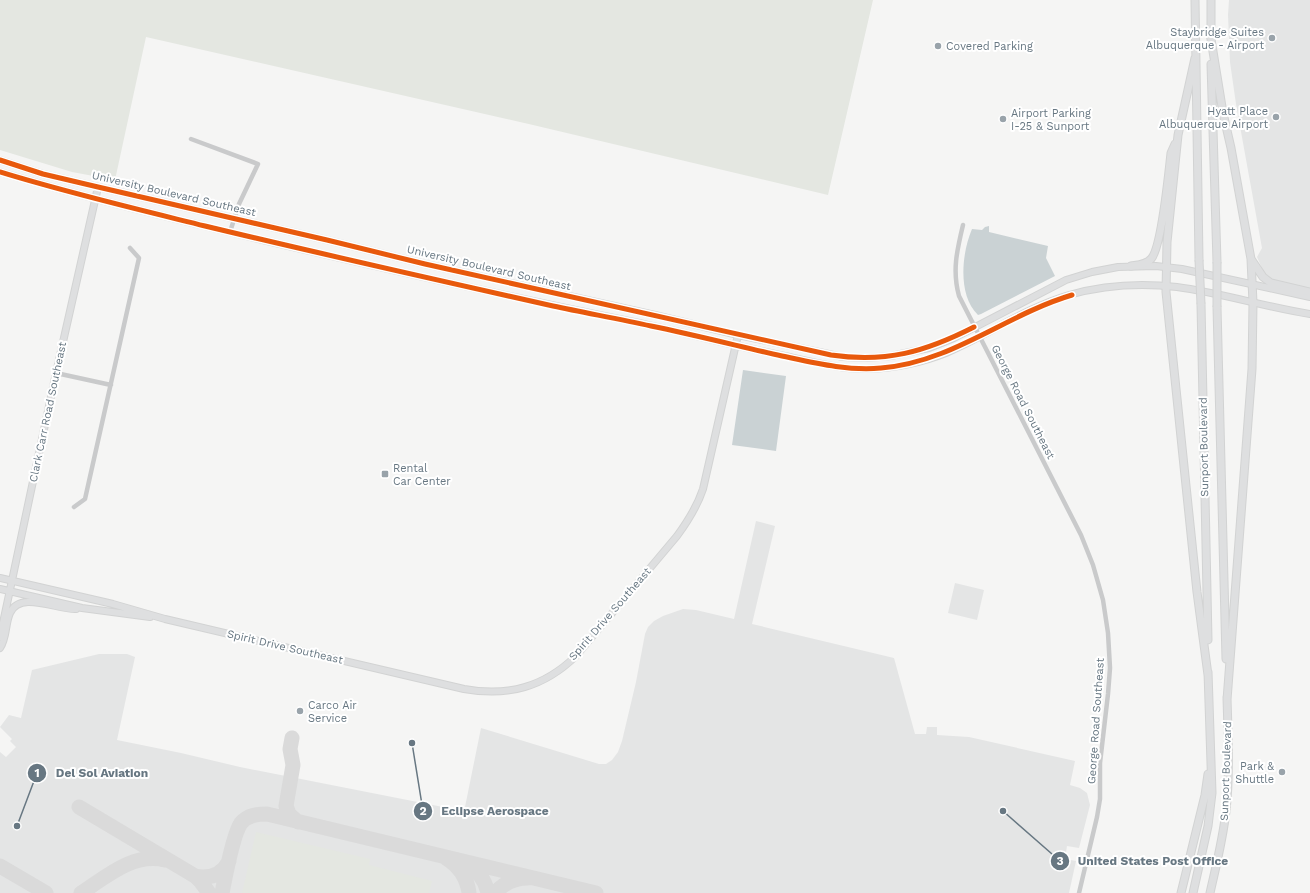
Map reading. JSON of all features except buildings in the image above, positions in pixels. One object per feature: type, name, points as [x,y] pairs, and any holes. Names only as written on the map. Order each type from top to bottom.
[{"type":"main road","name":"Sunport Boulevard","points":[[1193,893],[1209,820],[1212,793],[1208,675],[1195,0]]},
{"type":"main road","name":"Sunport Boulevard","points":[[1210,893],[1222,840],[1226,810],[1228,769],[1228,700],[1210,33],[1211,0]]},
{"type":"main road","points":[[1210,33],[1223,113],[1231,148],[1251,259],[1253,303],[1251,376],[1228,700]]},
{"type":"main road","points":[[1131,266],[1148,262],[1152,258],[1155,250],[1159,235],[1172,153],[1178,135],[1195,58]]},
{"type":"main road","points":[[1178,135],[1167,242],[1166,286],[1197,592],[1208,675]]},
{"type":"main road","name":"University Boulevard Southeast","points":[[0,160],[43,174],[425,264],[831,355],[867,358],[891,356],[916,351],[941,343],[1066,280],[1092,272],[1131,266],[1166,267],[1195,271],[1310,297]]},
{"type":"main road","name":"University Boulevard Southeast","points":[[0,172],[95,199],[230,232],[829,366],[867,369],[892,367],[919,362],[945,353],[1034,309],[1072,295],[1122,286],[1166,286],[1193,290],[1310,314]]},
{"type":"main road","name":"Clark Carr Road Southeast","points":[[0,637],[56,373],[98,187]]},
{"type":"main road","points":[[1251,259],[1263,277],[1271,283],[1310,292]]},
{"type":"main road","name":"Spirit Drive Southeast","points":[[165,619],[474,691],[506,691],[527,687],[548,678],[566,666],[576,656],[677,536],[695,510],[703,489],[738,335]]},
{"type":"main road","points":[[0,578],[113,604],[165,619]]},
{"type":"main road","points":[[0,589],[82,608],[165,619]]},
{"type":"main road","points":[[0,648],[3,644],[10,612],[14,606],[21,602],[29,601],[67,609],[82,608]]},
{"type":"main road","points":[[1181,893],[1205,795],[1211,756]]},
{"type":"street","points":[[191,139],[258,164],[246,188],[230,232]]},
{"type":"street","name":"George Road Southeast","points":[[963,225],[956,259],[955,280],[959,296],[1081,535],[1095,571],[1105,611],[1109,644],[1109,680],[1100,763],[1100,799],[1097,818],[1079,893]]},
{"type":"street","points":[[74,507],[85,499],[139,258],[130,248]]},
{"type":"street","points":[[56,373],[111,385]]},
{"type":"shaded area","points":[[0,0],[873,0],[828,195],[533,125],[146,37],[115,180],[72,172],[0,150]]},
{"type":"shaded area","points":[[1229,0],[1310,0],[1310,289],[1273,280],[1264,273],[1257,257],[1262,248],[1236,104],[1230,62],[1228,15]]},
{"type":"shaded area","points":[[989,226],[989,232],[1048,246],[1046,258],[1055,276],[978,315],[971,307],[964,285],[964,261],[972,229],[982,230]]},
{"type":"shaded area","points":[[743,370],[786,376],[776,451],[732,445]]},
{"type":"shaded area","points":[[756,521],[775,526],[752,624],[894,658],[915,734],[926,734],[927,727],[937,727],[937,735],[969,737],[1075,761],[1070,785],[1080,788],[1087,793],[1090,805],[1079,848],[1067,846],[1065,859],[1076,861],[1069,893],[0,893],[0,752],[6,757],[16,747],[10,741],[12,739],[0,727],[9,715],[21,718],[32,670],[99,654],[127,654],[135,657],[117,740],[240,767],[448,808],[465,807],[481,728],[599,764],[606,764],[612,760],[618,752],[622,741],[636,682],[645,634],[648,627],[654,621],[663,616],[683,609],[696,610],[734,619]]},
{"type":"shaded area","points":[[955,583],[984,590],[977,620],[948,613]]},
{"type":"shaded area","points":[[256,832],[370,859],[369,865],[432,881],[429,893],[242,893]]},
{"type":"taxiway","points":[[292,738],[290,749],[293,765],[286,806],[289,814],[298,822]]},
{"type":"taxiway","points":[[79,807],[195,876],[209,893]]},
{"type":"taxiway","points":[[222,893],[232,846],[238,829],[241,823],[247,818],[260,814],[267,814],[596,893]]},
{"type":"taxiway","points":[[81,893],[110,873],[131,863],[153,858],[165,860]]},
{"type":"taxiway","points":[[446,858],[462,872],[469,893]]},
{"type":"taxiway","points":[[195,876],[206,877],[215,875],[223,870],[229,861]]},
{"type":"taxiway","points":[[465,863],[480,875],[488,893]]},
{"type":"taxiway","points":[[0,866],[46,893]]},
{"type":"taxiway","points":[[495,893],[502,886],[510,882],[528,878]]},
{"type":"cycle path","points":[[0,160],[43,174],[425,264],[831,355],[870,358],[905,353],[939,343],[974,327]]},
{"type":"cycle path","points":[[0,172],[128,207],[336,257],[553,306],[684,333],[782,356],[819,364],[843,367],[868,369],[881,368],[907,364],[932,357],[955,348],[1024,314],[1072,295]]},
{"type":"place","name":"Staybridge Suites Albuquerque - Airport","points":[[1272,38]]},
{"type":"place","name":"Covered Parking","points":[[938,46]]},
{"type":"place","name":"Hyatt Place Albuquerque Airport","points":[[1276,117]]},
{"type":"place","name":"Airport Parking I-25 & Sunport","points":[[1003,119]]},
{"type":"place","name":"Rental Car Center","points":[[385,474]]},
{"type":"place","name":"Carco Air Service","points":[[300,711]]},
{"type":"place","name":"Eclipse Aerospace","points":[[412,743]]},
{"type":"place","name":"Park & Shuttle","points":[[1282,772]]},
{"type":"place","name":"United States Post Office","points":[[1003,811]]},
{"type":"place","name":"Del Sol Aviation","points":[[17,826]]}]
